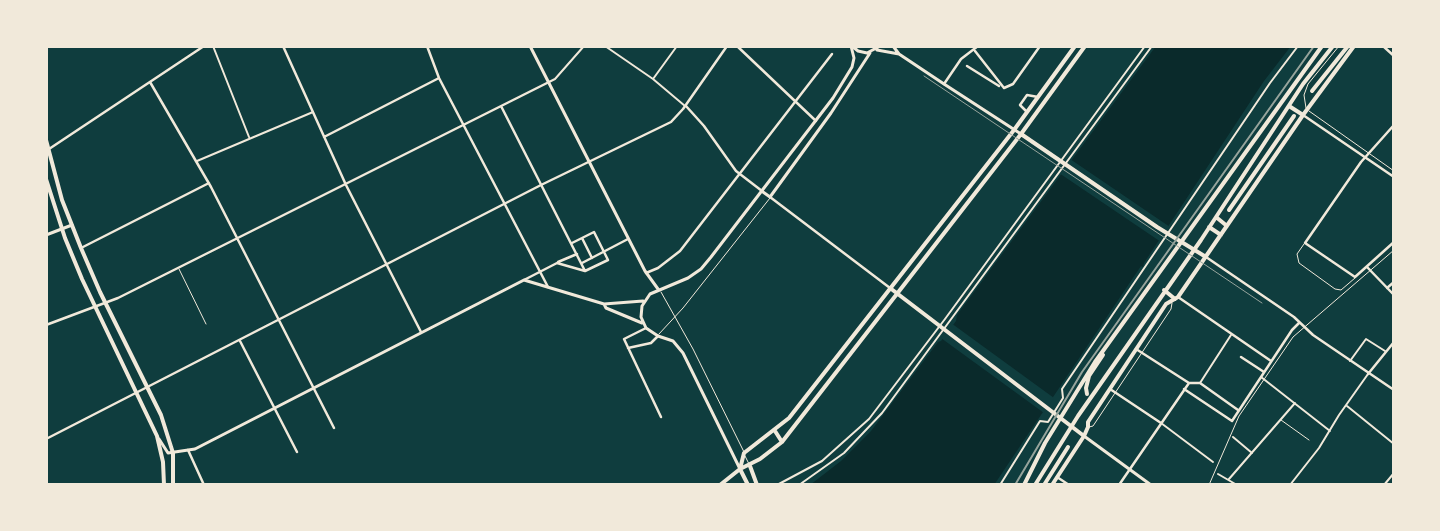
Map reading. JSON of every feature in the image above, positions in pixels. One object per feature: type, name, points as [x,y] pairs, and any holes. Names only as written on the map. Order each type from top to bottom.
[{"type":"main road","points":[[748,485],[740,469],[744,453],[775,431],[789,418],[1014,130],[1075,46]]},
{"type":"main road","points":[[720,485],[740,469],[750,466],[782,442],[1021,134],[1085,46]]},
{"type":"main road","points":[[1024,485],[1045,443],[1084,377],[1322,46]]},
{"type":"main road","points":[[1035,485],[1164,290],[1194,250],[1303,84],[1333,46]]},
{"type":"main road","points":[[1312,91],[1348,46]]},
{"type":"main road","points":[[1052,485],[1084,436],[1088,428],[1088,422],[1166,304],[1176,299],[1307,109],[1354,46]]},
{"type":"main road","points":[[1289,106],[1303,115]]},
{"type":"main road","points":[[1229,210],[1294,116]]},
{"type":"main road","points":[[1021,134],[1206,257]]},
{"type":"main road","points":[[46,140],[62,200],[81,248],[161,415],[173,453],[173,485]]},
{"type":"main road","points":[[46,179],[62,229],[94,307],[157,436],[163,462],[164,485]]},
{"type":"main road","points":[[1216,217],[1227,226]]},
{"type":"main road","points":[[1209,227],[1221,235]]},
{"type":"main road","points":[[890,288],[910,305],[1069,422],[1084,436]]},
{"type":"main road","points":[[1164,290],[1176,299]]},
{"type":"main road","points":[[864,322],[871,326]]},
{"type":"main road","points":[[1087,394],[1086,388],[1090,376],[1113,338]]},
{"type":"main road","points":[[775,431],[782,442]]},
{"type":"main road","points":[[1044,485],[1068,447]]},
{"type":"main road","points":[[750,466],[758,485]]},
{"type":"street","points":[[48,150],[204,46]]},
{"type":"street","points":[[213,46],[250,138]]},
{"type":"street","points":[[283,46],[346,185],[421,332]]},
{"type":"street","points":[[427,46],[439,78],[503,205],[548,287]]},
{"type":"street","points":[[530,46],[628,239],[646,273],[658,289]]},
{"type":"street","points":[[46,325],[106,302],[178,268],[549,82],[584,46]]},
{"type":"street","points":[[605,46],[653,79],[685,106],[739,173],[890,288]]},
{"type":"street","points":[[653,79],[677,46]]},
{"type":"street","points":[[46,439],[138,394],[541,185],[671,122],[685,106],[727,46]]},
{"type":"street","points":[[737,46],[817,121]]},
{"type":"street","points":[[851,46],[861,52],[870,53]]},
{"type":"street","points":[[524,280],[604,304],[643,301],[658,289],[688,278],[701,269],[817,121],[852,67],[854,58],[851,46]]},
{"type":"street","points":[[770,197],[831,113],[870,53],[880,46]]},
{"type":"street","points":[[893,46],[899,54],[1021,134]]},
{"type":"street","points":[[944,84],[961,59],[975,51],[978,46]]},
{"type":"street","points":[[967,66],[1001,86],[1010,87],[1040,46]]},
{"type":"street","points":[[777,485],[822,461],[869,419],[945,319],[1145,46]]},
{"type":"street","points":[[799,485],[844,453],[882,413],[1152,46]]},
{"type":"street","points":[[1000,485],[1040,421],[1048,422],[1063,398],[1062,389],[1270,82],[1298,46]]},
{"type":"street","points":[[1383,46],[1394,56]]},
{"type":"street","points":[[876,50],[899,54]]},
{"type":"street","points":[[975,51],[1001,86]]},
{"type":"street","points":[[646,273],[658,268],[680,251],[832,54]]},
{"type":"street","points":[[324,137],[439,78]]},
{"type":"street","points":[[150,82],[209,183],[334,428]]},
{"type":"street","points":[[1027,112],[1020,104],[1027,95],[1038,97]]},
{"type":"street","points":[[501,106],[585,271]]},
{"type":"street","points":[[197,161],[313,112]]},
{"type":"street","points":[[1303,115],[1394,177]]},
{"type":"street","points":[[1394,126],[1368,153],[1305,242],[1355,277],[1394,242]]},
{"type":"street","points":[[81,248],[209,183]]},
{"type":"street","points":[[46,234],[72,225]]},
{"type":"street","points":[[557,263],[585,271],[608,260],[594,232],[572,243]]},
{"type":"street","points":[[582,238],[592,258]]},
{"type":"street","points":[[582,263],[628,239]]},
{"type":"street","points":[[157,436],[165,450],[173,453],[188,450],[275,408],[577,254]]},
{"type":"street","points":[[1206,257],[1294,317],[1303,328],[1368,374],[1394,390]]},
{"type":"street","points":[[1367,267],[1394,295]]},
{"type":"street","points":[[1387,288],[1394,282]]},
{"type":"street","points":[[1176,299],[1271,361]]},
{"type":"street","points":[[643,301],[641,311],[642,322],[646,328],[658,336],[673,341],[683,353],[740,469]]},
{"type":"street","points":[[604,304],[606,308],[642,322]]},
{"type":"street","points":[[1184,389],[1232,421],[1271,361],[1299,323]]},
{"type":"street","points":[[646,328],[624,339],[661,417]]},
{"type":"street","points":[[1200,383],[1232,334]]},
{"type":"street","points":[[628,348],[651,343],[658,336]]},
{"type":"street","points":[[1350,361],[1366,339],[1385,351]]},
{"type":"street","points":[[240,341],[297,452]]},
{"type":"street","points":[[1290,485],[1330,431],[1368,374],[1394,342]]},
{"type":"street","points":[[1136,349],[1189,383],[1200,383],[1238,410]]},
{"type":"street","points":[[1241,357],[1264,372]]},
{"type":"street","points":[[1261,377],[1330,431]]},
{"type":"street","points":[[1119,485],[1189,383]]},
{"type":"street","points":[[1110,389],[1161,423],[1213,462]]},
{"type":"street","points":[[1230,479],[1295,403]]},
{"type":"street","points":[[1346,405],[1394,444]]},
{"type":"street","points":[[1084,436],[1151,485]]},
{"type":"street","points":[[1233,437],[1252,452]]},
{"type":"street","points":[[188,450],[204,485]]},
{"type":"street","points":[[1384,485],[1394,473]]},
{"type":"street","points":[[1218,474],[1238,485]]},
{"type":"street","points":[[1057,477],[1069,485]]},
{"type":"lane","points":[[1339,46],[1308,84],[1304,95],[1307,109],[1394,171]]},
{"type":"lane","points":[[658,336],[770,197]]},
{"type":"lane","points":[[1305,242],[1297,254],[1299,263],[1335,289],[1341,290],[1355,277]]},
{"type":"lane","points":[[1209,485],[1239,416],[1293,337],[1394,250]]},
{"type":"lane","points":[[178,268],[206,324]]},
{"type":"lane","points":[[658,289],[686,338],[750,466]]},
{"type":"lane","points":[[1088,428],[1093,426],[1176,299]]},
{"type":"lane","points":[[1280,420],[1309,440]]},
{"type":"water","points":[[1156,46],[1291,46],[1264,81],[1143,267],[1141,266],[994,485],[810,485],[841,461],[871,431],[956,321],[957,315]]},
{"type":"pier","points":[[1070,159],[1170,227],[1161,242],[1059,173]]},
{"type":"pier","points":[[951,323],[1054,398],[1044,413],[941,338]]},
{"type":"tram line","points":[[924,76],[1262,303]]},
{"type":"railway","points":[[1015,485],[1082,372],[1314,46]]}]
